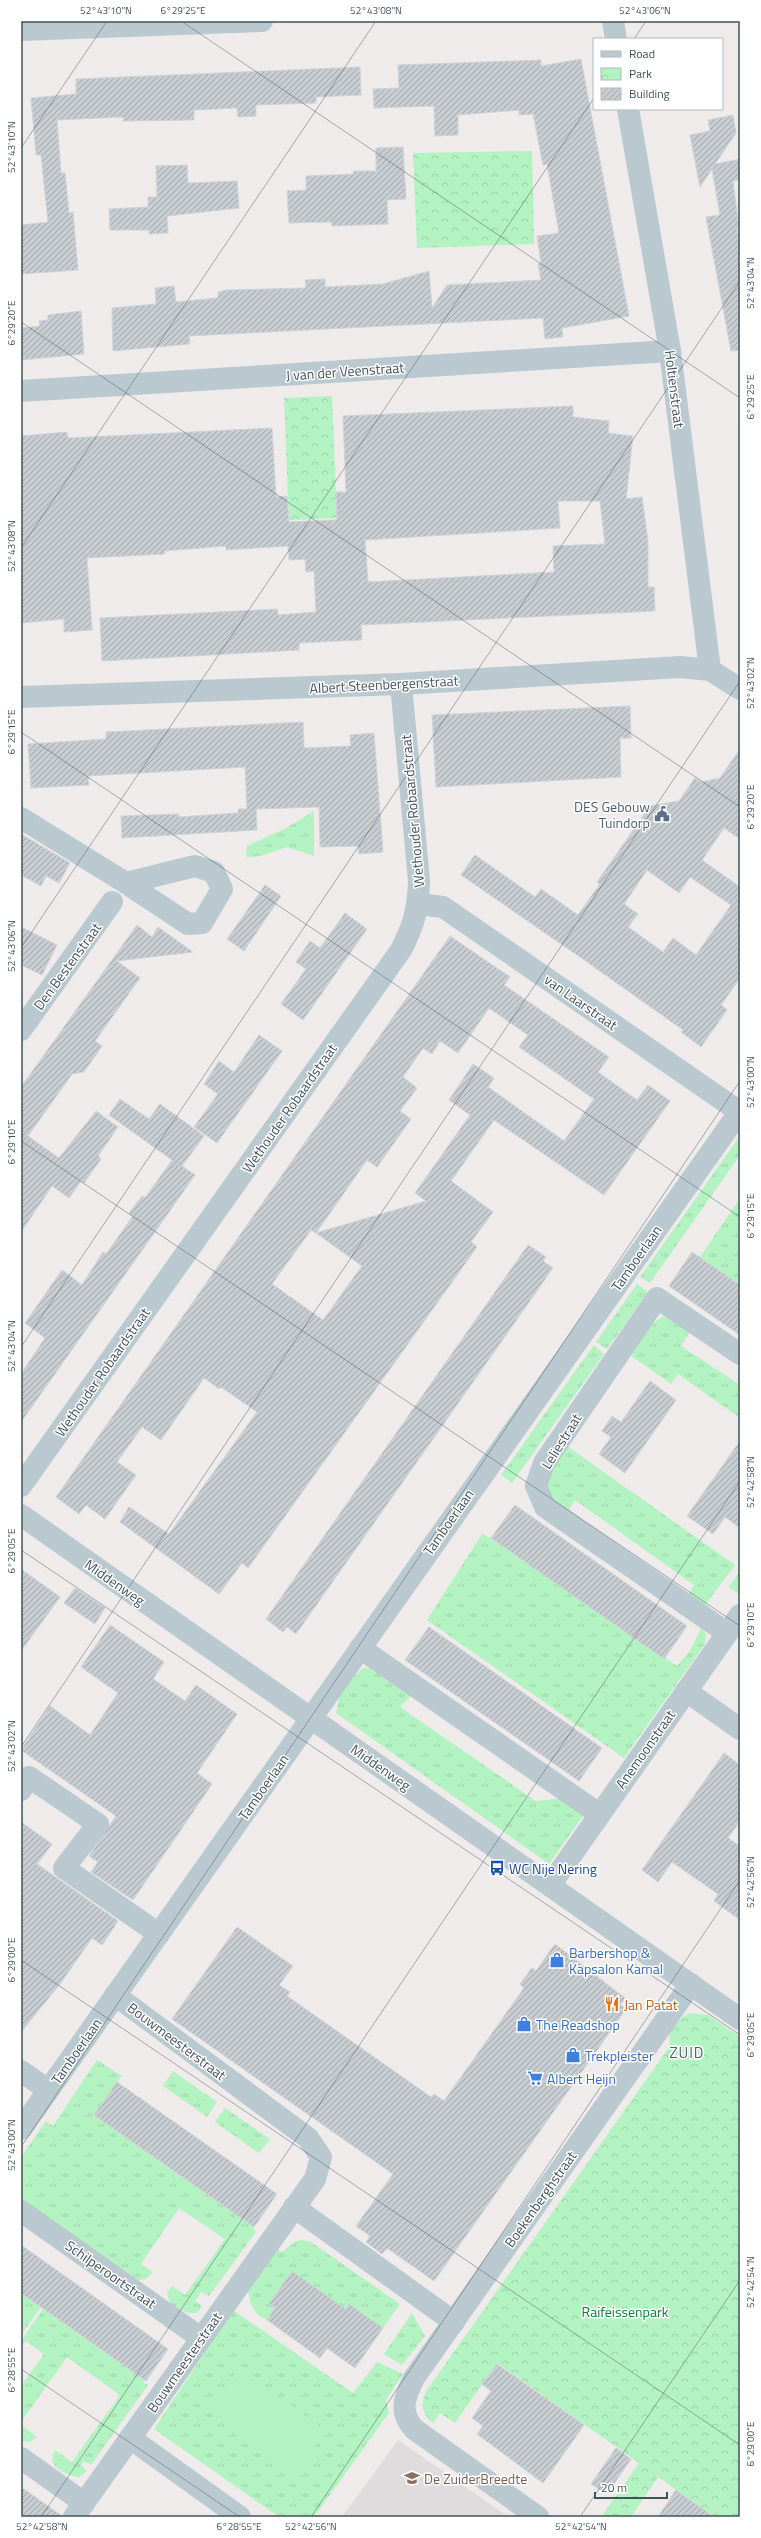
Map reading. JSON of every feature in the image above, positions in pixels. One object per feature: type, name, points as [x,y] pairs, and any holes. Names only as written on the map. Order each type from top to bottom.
[{"type":"street","points":[[21,30],[262,21]]},
{"type":"street","points":[[613,21],[616,38]]},
{"type":"street","name":"Holtienstraat","points":[[628,110],[670,350],[710,670]]},
{"type":"street","name":"J van der Veenstraat","points":[[21,391],[670,350]]},
{"type":"street","name":"Albert Steenbergenstraat","points":[[21,697],[401,684],[664,668],[710,670],[740,689]]},
{"type":"street","name":"Wethouder Robaardstraat","points":[[21,1486],[401,950],[413,927],[418,904],[419,880],[401,684]]},
{"type":"street","points":[[21,818],[126,883]]},
{"type":"street","name":"Den Bestenstraat","points":[[25,1017],[112,902]]},
{"type":"street","name":"van Laarstraat","points":[[418,904],[443,907],[740,1112]]},
{"type":"street","name":"Tamboerlaan","points":[[21,2129],[740,1112]]},
{"type":"street","name":"Leliestraat","points":[[727,1634],[545,1507],[536,1486],[544,1463],[657,1298],[740,1354]]},
{"type":"street","name":"Middenweg","points":[[21,1516],[740,2018]]},
{"type":"street","name":"Anemoonstraat","points":[[550,1884],[740,1615]]},
{"type":"street","points":[[360,1648],[599,1814]]},
{"type":"street","points":[[686,1691],[740,1729]]},
{"type":"street","points":[[21,1790],[29,1777],[98,1824],[64,1868],[159,1934]]},
{"type":"street","name":"Boekenberghstraat","points":[[538,2517],[414,2429],[406,2419],[404,2398],[414,2378],[691,1984]]},
{"type":"street","name":"Bouwmeesterstraat","points":[[79,2510],[315,2179],[321,2157],[308,2138],[115,1995]]},
{"type":"street","name":"Tamboerlaan","points":[[21,2071],[48,2090]]},
{"type":"street","points":[[294,2207],[454,2322]]},
{"type":"street","name":"Schilperoortstraat","points":[[21,2211],[201,2338]]},
{"type":"street","points":[[130,2438],[240,2517]]},
{"type":"street","points":[[21,2458],[79,2510]]},
{"type":"shaded area","name":"De ZuiderBreedte","points":[[398,2440],[509,2517],[342,2517]]},
{"type":"green space","points":[[532,151],[534,244],[417,248],[413,153]]},
{"type":"green space","points":[[332,396],[337,518],[289,520],[284,398]]},
{"type":"green space","points":[[314,811],[314,856],[287,847],[261,856],[246,857],[247,846],[286,828]]},
{"type":"green space","points":[[740,1136],[740,1155],[650,1283],[640,1277]]},
{"type":"green space","points":[[740,1198],[740,1286],[700,1257]]},
{"type":"green space","points":[[637,1284],[648,1292],[607,1349],[596,1342]]},
{"type":"green space","points":[[662,1317],[673,1318],[690,1331],[681,1346],[740,1385],[740,1418],[678,1374],[671,1384],[630,1355],[652,1324]]},
{"type":"green space","points":[[594,1345],[604,1354],[512,1483],[501,1475]]},
{"type":"green space","points":[[567,1446],[735,1565],[702,1609],[686,1598],[694,1585],[575,1500],[566,1514],[548,1497],[545,1477]]},
{"type":"green space","points":[[482,1534],[491,1538],[677,1666],[690,1651],[702,1626],[706,1635],[705,1644],[624,1758],[427,1620]]},
{"type":"green space","points":[[740,1571],[740,1592],[739,1594],[729,1587]]},
{"type":"green space","points":[[363,1668],[376,1668],[411,1696],[400,1707],[536,1801],[563,1798],[585,1813],[549,1864],[336,1713],[341,1689]]},
{"type":"green space","name":"Raifeissenpark","points":[[689,2013],[708,2015],[740,2037],[740,2517],[715,2517],[658,2477],[631,2517],[601,2517],[639,2463],[497,2363],[455,2423],[440,2413],[433,2423],[424,2412],[423,2399],[427,2390],[670,2046],[669,2034],[680,2019]]},
{"type":"green space","points":[[97,2060],[122,2076],[93,2117],[95,2116],[252,2226],[256,2232],[209,2296],[201,2292],[195,2301],[202,2306],[197,2313],[188,2313],[171,2306],[167,2293],[172,2286],[185,2295],[225,2239],[179,2208],[141,2264],[153,2272],[146,2279],[138,2280],[21,2199],[21,2157],[46,2121],[53,2126]]},
{"type":"green space","points":[[173,2071],[217,2102],[207,2117],[163,2086]]},
{"type":"green space","points":[[225,2108],[270,2139],[259,2153],[215,2122]]},
{"type":"green space","points":[[303,2240],[311,2242],[400,2304],[383,2328],[349,2304],[345,2309],[292,2271],[269,2304],[275,2308],[267,2320],[258,2314],[250,2302],[248,2287],[276,2249],[282,2252],[296,2241]]},
{"type":"green space","points":[[21,2293],[41,2307],[21,2335]]},
{"type":"green space","points":[[43,2309],[144,2380],[143,2382],[148,2385],[91,2465],[84,2461],[81,2465],[87,2471],[79,2477],[58,2469],[53,2461],[55,2450],[72,2462],[120,2395],[67,2357],[21,2422],[21,2386],[44,2354],[26,2341],[22,2346],[21,2341]]},
{"type":"green space","points":[[233,2310],[353,2393],[377,2362],[403,2374],[386,2400],[389,2413],[314,2517],[279,2517],[154,2429]]},
{"type":"green space","points":[[412,2313],[425,2336],[402,2365],[384,2354]]},
{"type":"green space","points":[[240,2368],[326,2431],[294,2475],[208,2412]]},
{"type":"green space","points":[[21,2425],[37,2437],[30,2442],[21,2441]]},
{"type":"building","points":[[581,59],[629,316],[562,328],[563,337],[545,339],[543,318],[189,336],[190,344],[113,351],[112,308],[156,304],[155,288],[174,286],[176,302],[218,298],[218,292],[227,290],[306,288],[305,280],[325,279],[325,287],[383,284],[429,271],[432,308],[447,285],[541,280],[538,264],[541,263],[537,236],[559,233],[547,164],[543,165],[533,114],[519,115],[519,110],[458,115],[458,135],[435,136],[434,106],[374,108],[373,89],[399,88],[398,65],[541,60],[541,66]]},
{"type":"building","points":[[360,67],[361,95],[316,97],[316,103],[256,105],[256,116],[238,117],[237,108],[194,110],[194,120],[123,121],[123,117],[57,120],[61,173],[65,173],[69,213],[73,212],[78,270],[21,274],[21,225],[48,222],[41,155],[36,155],[31,98],[76,94],[76,79]]},
{"type":"building","points":[[733,115],[736,133],[715,164],[740,159],[740,180],[733,181],[739,228],[737,229],[740,244],[740,350],[731,351],[706,217],[720,215],[712,169],[700,187],[690,135],[710,131],[708,120]]},
{"type":"building","points":[[403,147],[406,199],[387,200],[388,224],[332,226],[331,222],[289,223],[287,191],[306,190],[306,176],[354,174],[353,171],[376,171],[376,148]]},
{"type":"building","points":[[187,165],[188,183],[237,181],[239,208],[167,216],[168,233],[149,234],[149,230],[110,230],[109,209],[148,207],[148,197],[157,197],[156,166]]},
{"type":"building","points":[[81,311],[84,354],[21,360],[21,328],[40,326],[39,321],[48,320],[48,315]]},
{"type":"building","points":[[573,406],[573,417],[609,421],[608,433],[633,436],[626,499],[642,497],[648,541],[648,587],[654,587],[655,611],[361,625],[362,640],[299,643],[299,650],[102,661],[100,618],[277,609],[278,615],[316,612],[314,571],[306,572],[305,559],[289,560],[288,546],[226,550],[226,546],[165,551],[165,554],[87,558],[92,630],[64,632],[64,619],[21,623],[21,436],[67,432],[68,438],[272,428],[276,497],[287,496],[289,522],[337,520],[336,492],[346,492],[343,416]],"holes":[[[558,501],[600,501],[605,544],[553,546],[554,572],[368,582],[365,540],[560,528]]]},
{"type":"building","points":[[630,706],[631,738],[620,738],[621,777],[436,787],[432,715]]},
{"type":"building","points":[[303,722],[304,748],[351,746],[350,735],[374,733],[383,852],[359,854],[358,846],[320,847],[319,807],[256,809],[257,830],[122,838],[121,816],[179,814],[179,817],[238,813],[238,809],[247,809],[245,767],[88,776],[89,785],[31,788],[28,744],[106,739],[106,732]]},
{"type":"building","points":[[740,749],[740,839],[724,828],[702,860],[740,887],[740,978],[721,1005],[727,1010],[701,1047],[681,1032],[683,1030],[461,875],[475,855],[535,897],[541,889],[578,915],[600,884],[597,882],[650,806],[679,801],[695,778],[701,782],[720,778]],"holes":[[[647,870],[679,893],[690,877],[731,905],[696,955],[673,938],[663,952],[628,927],[638,914],[624,904]]]},
{"type":"building","points":[[21,834],[70,863],[59,883],[46,876],[41,886],[21,875]]},
{"type":"building","points":[[265,885],[281,896],[244,951],[227,939]]},
{"type":"building","points":[[345,913],[367,929],[303,1020],[281,1004],[306,969],[296,962],[310,941],[320,948]]},
{"type":"building","points":[[137,925],[152,937],[158,927],[193,952],[117,961],[140,978],[95,1041],[102,1046],[84,1072],[72,1074],[28,1136],[59,1158],[96,1111],[118,1127],[98,1156],[101,1159],[84,1183],[81,1181],[69,1198],[52,1186],[21,1232],[21,1087]]},
{"type":"building","points":[[21,927],[57,945],[42,975],[21,965]]},
{"type":"building","points":[[450,936],[510,977],[504,985],[609,1057],[598,1072],[637,1100],[648,1085],[670,1101],[604,1195],[494,1120],[451,1181],[493,1212],[471,1242],[477,1247],[248,1568],[242,1563],[219,1594],[120,1522],[129,1507],[169,1534],[257,1412],[221,1387],[219,1389],[204,1378],[161,1440],[142,1427],[117,1462],[136,1475],[105,1519],[86,1505],[79,1514],[56,1497]],"holes":[[[489,1008],[528,1035],[519,1047],[594,1099],[564,1141],[488,1087],[494,1078],[473,1064],[449,1100],[470,1115],[415,1193],[426,1201],[316,1233],[367,1160],[377,1167],[411,1119],[400,1111],[417,1088],[403,1077],[423,1048],[432,1054],[440,1041],[458,1053]],[[311,1230],[362,1266],[323,1320],[272,1284]]]},
{"type":"building","points":[[259,1035],[282,1051],[217,1143],[194,1127],[218,1094],[204,1084],[219,1061],[234,1072]]},
{"type":"building","points":[[120,1099],[149,1119],[160,1104],[204,1136],[182,1166],[195,1175],[21,1422],[21,1374],[45,1338],[25,1323],[62,1270],[82,1285],[103,1252],[106,1254],[133,1216],[129,1213],[142,1196],[145,1198],[172,1160],[109,1115]]},
{"type":"building","points":[[528,1245],[546,1257],[543,1261],[553,1268],[296,1634],[287,1627],[283,1632],[266,1619]]},
{"type":"building","points":[[692,1252],[740,1285],[740,1335],[669,1286]]},
{"type":"building","points":[[650,1381],[676,1400],[625,1473],[599,1454],[611,1437],[602,1431],[612,1416],[621,1422]]},
{"type":"building","points":[[740,1441],[740,1528],[725,1517],[713,1534],[687,1516]]},
{"type":"building","points":[[515,1505],[687,1626],[664,1659],[491,1538]]},
{"type":"building","points":[[21,1569],[60,1597],[21,1651]]},
{"type":"building","points":[[75,1588],[105,1608],[95,1624],[64,1603]]},
{"type":"building","points":[[110,1625],[164,1662],[153,1679],[185,1701],[196,1685],[237,1714],[197,1773],[212,1784],[133,1900],[91,1872],[98,1862],[89,1856],[116,1816],[21,1750],[50,1706],[90,1735],[118,1693],[81,1667]]},
{"type":"building","points":[[429,1627],[602,1748],[579,1781],[405,1660]]},
{"type":"building","points":[[724,1753],[740,1765],[740,1821],[728,1838],[740,1846],[740,1920],[714,1901],[718,1894],[672,1862],[658,1882],[642,1870]]},
{"type":"building","points":[[21,1822],[52,1844],[37,1864],[118,1921],[102,1945],[92,1938],[60,1984],[21,2032]]},
{"type":"building","points":[[237,1927],[293,1966],[279,1985],[290,1992],[287,1996],[431,2097],[434,2094],[444,2101],[524,1988],[520,1984],[532,1968],[536,1971],[555,1944],[625,1998],[620,2005],[626,2009],[434,2281],[387,2248],[382,2254],[366,2242],[370,2236],[356,2226],[393,2174],[172,2019]]},
{"type":"building","points":[[117,2082],[277,2194],[254,2227],[94,2115]]},
{"type":"building","points":[[21,2245],[168,2349],[146,2381],[21,2293]]},
{"type":"building","points":[[292,2271],[345,2309],[349,2304],[383,2328],[355,2368],[327,2348],[320,2358],[267,2320],[275,2308],[269,2304]]},
{"type":"building","points":[[497,2364],[584,2425],[543,2483],[477,2434],[483,2426],[472,2418],[491,2391],[482,2384]]},
{"type":"building","points":[[616,2448],[631,2459],[607,2494],[591,2484]]},
{"type":"building","points":[[21,2487],[62,2516],[62,2517],[21,2517]]},
{"type":"building","points":[[676,2490],[714,2517],[658,2517]]},
{"type":"place","name":"DES Gebouw Tuindorp","points":[[662,814]]},
{"type":"place","name":"WC Nije Nering","points":[[497,1868]]},
{"type":"place","name":"Barbershop & Kapsalon Kamal","points":[[557,1960]]},
{"type":"place","name":"Jan Patat","points":[[612,2004]]},
{"type":"place","name":"The Readshop","points":[[524,2024]]},
{"type":"place","name":"Trekpleister","points":[[573,2055]]},
{"type":"place","name":"Albert Heijn","points":[[535,2078]]},
{"type":"place","name":"De ZuiderBreedte","points":[[412,2478]]},
{"type":"district","name":"ZUID","points":[[687,2052]]}]
